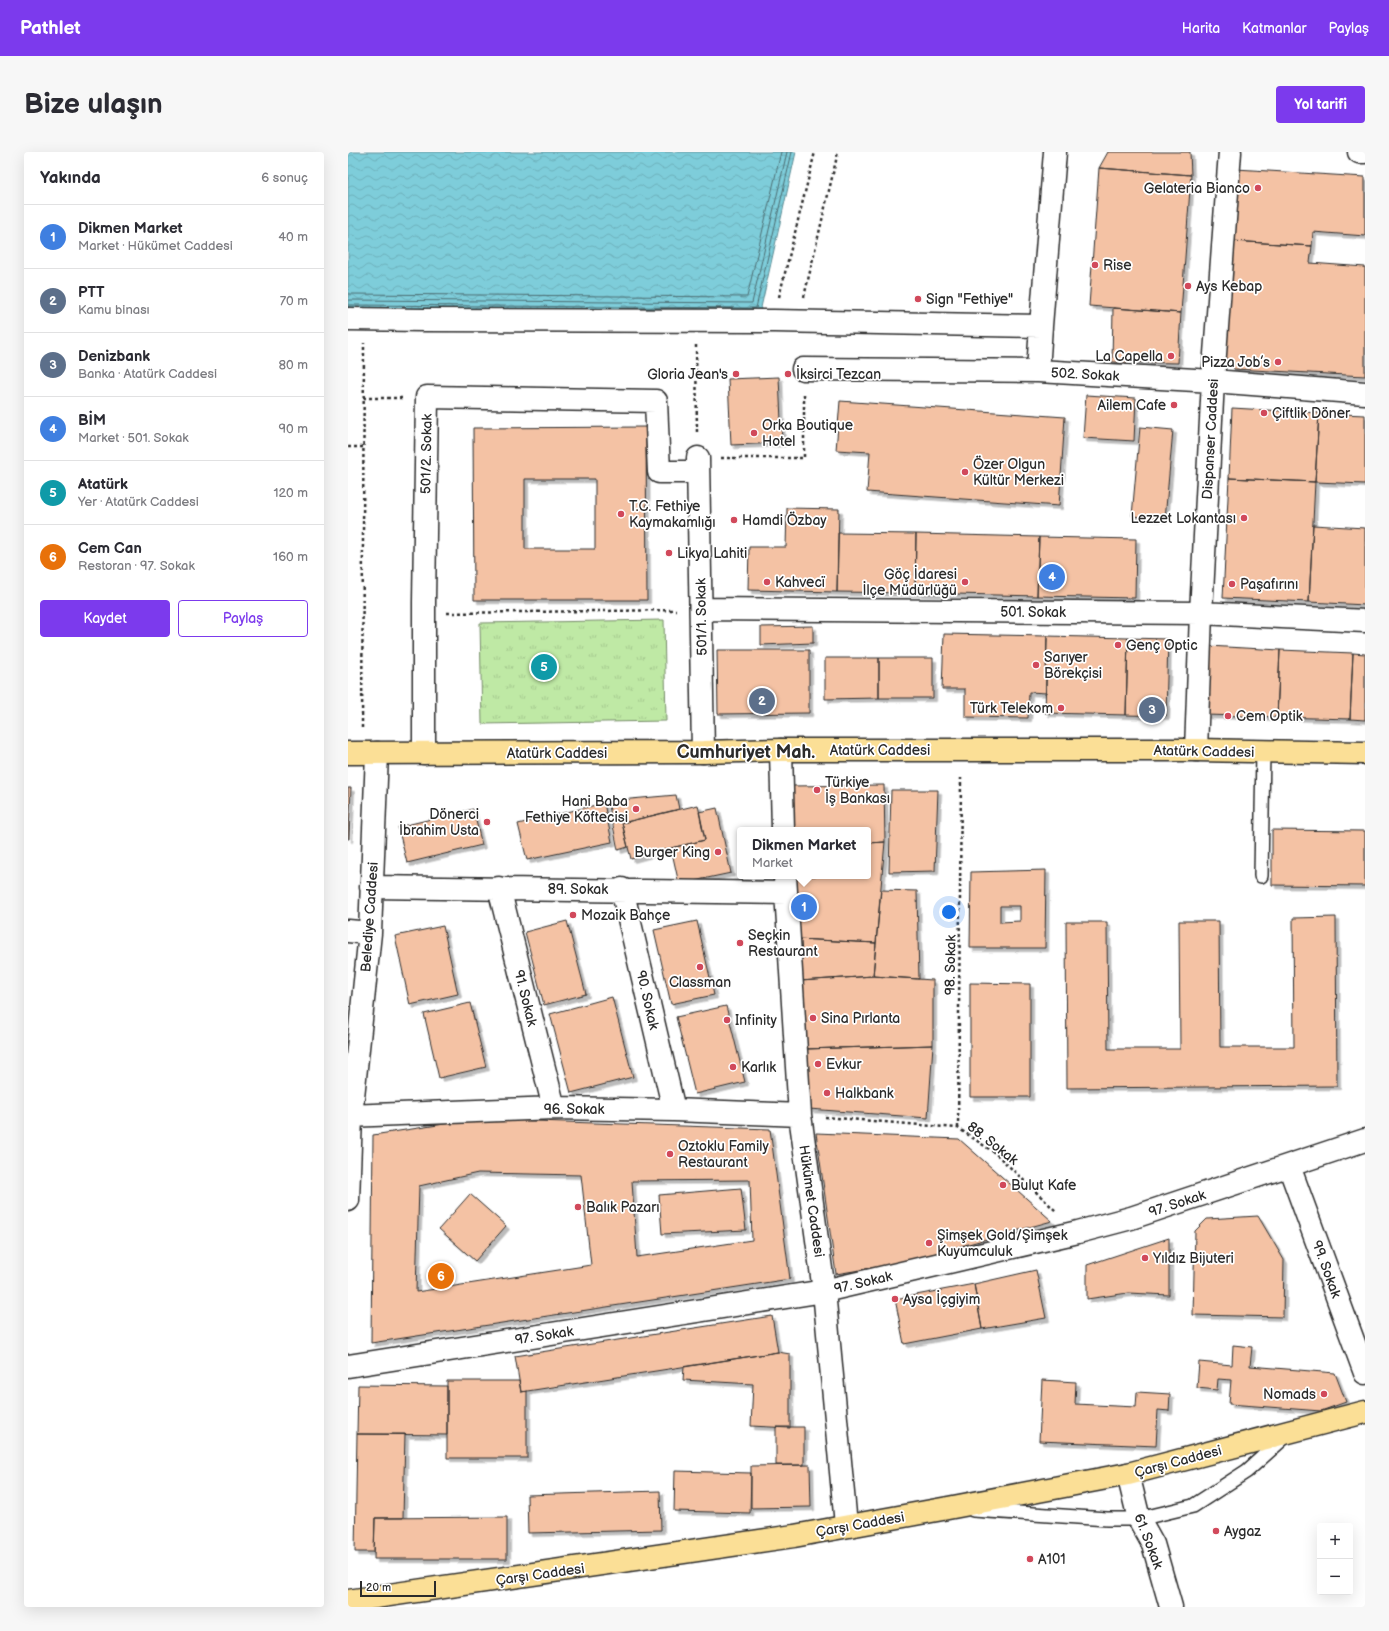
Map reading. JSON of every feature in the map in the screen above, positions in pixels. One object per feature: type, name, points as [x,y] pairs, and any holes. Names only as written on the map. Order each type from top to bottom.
[{"type":"main road","name":"Atatürk Caddesi","points":[[363,753],[703,752],[781,750],[1196,750],[1365,753]]},
{"type":"main road","name":"Çarşı Caddesi","points":[[348,1601],[724,1546],[948,1508],[1128,1474],[1294,1429],[1365,1412]]},
{"type":"street","points":[[1038,371],[1055,152]]},
{"type":"street","name":"Dispanser Caddesi","points":[[1196,750],[1201,613],[1213,381],[1230,152]]},
{"type":"street","points":[[1359,152],[1365,152]]},
{"type":"street","points":[[356,319],[702,322],[774,321],[1041,326]]},
{"type":"street","name":"502. Sokak","points":[[804,369],[1038,371],[1213,381],[1365,393]]},
{"type":"street","name":"501/2. Sokak","points":[[424,753],[427,397],[656,401],[659,472],[698,465]]},
{"type":"street","name":"501/1. Sokak","points":[[698,465],[703,752]]},
{"type":"street","name":"501. Sokak","points":[[701,610],[1201,613],[1365,621]]},
{"type":"street","points":[[781,750],[783,827]]},
{"type":"street","name":"Belediye Caddesi","points":[[348,1200],[350,1116],[370,933],[377,780],[363,753]]},
{"type":"street","name":"89. Sokak","points":[[371,887],[622,889],[785,884]]},
{"type":"street","name":"Hükümet Caddesi","points":[[785,884],[800,1114],[824,1291],[846,1525]]},
{"type":"street","name":"91. Sokak","points":[[499,888],[554,1108]]},
{"type":"street","name":"90. Sokak","points":[[622,889],[674,1110]]},
{"type":"street","points":[[348,931],[370,933]]},
{"type":"street","name":"96. Sokak","points":[[350,1116],[554,1108],[800,1114]]},
{"type":"street","name":"97. Sokak","points":[[348,1366],[824,1291],[1078,1232],[1131,1218],[1365,1140]]},
{"type":"street","name":"99. Sokak","points":[[1289,1166],[1365,1373]]},
{"type":"street","name":"61. Sokak","points":[[1128,1474],[1139,1519],[1153,1544],[1171,1607]]},
{"type":"lane","points":[[1261,876],[1263,752]]},
{"type":"lane","points":[[948,1508],[1107,1519],[1139,1519],[1193,1506],[1247,1471],[1294,1429]]},
{"type":"path","points":[[774,321],[815,152]]},
{"type":"path","points":[[356,319],[363,398],[363,753]]},
{"type":"path","points":[[702,322],[696,337],[698,465],[804,458],[804,369]]},
{"type":"path","points":[[363,398],[427,397]]},
{"type":"path","points":[[348,447],[363,447]]},
{"type":"path","points":[[424,613],[701,610]]},
{"type":"path","name":"98. Sokak","points":[[958,1128],[961,778]]},
{"type":"path","name":"88. Sokak","points":[[800,1114],[958,1128],[995,1153],[1078,1232]]},
{"type":"green space","points":[[664,620],[666,721],[482,724],[480,623]]},
{"type":"water","points":[[348,152],[796,152],[760,312],[348,309]]},
{"type":"building","points":[[1108,152],[1190,152],[1191,175],[1099,168]]},
{"type":"building","points":[[1099,168],[1191,175],[1181,313],[1089,306]]},
{"type":"building","points":[[1236,169],[1365,177],[1365,236],[1313,232],[1312,246],[1232,241]]},
{"type":"building","points":[[1232,241],[1312,246],[1310,263],[1365,267],[1365,376],[1234,369],[1225,359]]},
{"type":"building","points":[[1113,308],[1181,313],[1178,363],[1112,362]]},
{"type":"building","points":[[779,377],[782,443],[731,445],[728,379]]},
{"type":"building","points":[[1086,395],[1136,398],[1134,441],[1083,438]]},
{"type":"building","name":"Özer Olgun Kültür Merkezi","points":[[840,401],[1065,417],[1059,506],[867,492],[870,452],[836,450]]},
{"type":"building","points":[[1232,408],[1319,413],[1315,482],[1229,478]]},
{"type":"building","points":[[1319,413],[1365,415],[1365,484],[1315,482]]},
{"type":"building","name":"T.C. Fethiye Kaymakamlığı","points":[[646,427],[647,600],[474,600],[473,428]],"holes":[[[525,479],[595,479],[595,549],[525,549]]]},
{"type":"building","points":[[1140,427],[1173,430],[1165,519],[1132,516]]},
{"type":"building","points":[[1229,478],[1315,482],[1309,602],[1223,598]]},
{"type":"building","points":[[787,508],[839,509],[837,592],[748,590],[749,547],[786,547]]},
{"type":"building","points":[[1313,525],[1365,528],[1365,605],[1309,602]]},
{"type":"building","points":[[838,533],[916,534],[915,593],[837,592]]},
{"type":"building","points":[[916,534],[1039,537],[1037,596],[915,593]]},
{"type":"building","points":[[1039,537],[1136,539],[1135,598],[1037,596]]},
{"type":"building","points":[[813,626],[813,643],[761,645],[761,627]]},
{"type":"building","points":[[944,634],[1047,636],[1046,693],[1029,692],[1028,718],[965,717],[965,689],[942,689]]},
{"type":"building","points":[[1047,636],[1128,638],[1126,715],[1045,713]]},
{"type":"building","points":[[1128,638],[1168,639],[1166,716],[1126,715]]},
{"type":"building","points":[[1208,646],[1280,650],[1277,717],[1205,715]]},
{"type":"building","points":[[717,650],[809,650],[809,713],[718,714]]},
{"type":"building","points":[[1280,650],[1353,653],[1350,719],[1277,717]]},
{"type":"building","points":[[1353,653],[1365,654],[1365,720],[1350,719]]},
{"type":"building","points":[[825,658],[879,658],[879,698],[825,699]]},
{"type":"building","points":[[879,658],[933,658],[933,698],[879,698]]},
{"type":"building","points":[[884,785],[885,842],[871,843],[871,827],[790,827],[790,786]]},
{"type":"building","points":[[348,788],[351,788],[349,839],[348,839]]},
{"type":"building","points":[[891,790],[938,790],[935,871],[889,872]]},
{"type":"building","points":[[676,795],[679,809],[622,823],[628,847],[618,850],[608,801]]},
{"type":"building","points":[[604,803],[612,842],[527,860],[518,824]]},
{"type":"building","points":[[698,805],[705,840],[631,859],[622,823]]},
{"type":"building","points":[[717,808],[731,873],[679,884],[671,848],[705,840],[699,812]]},
{"type":"building","points":[[473,809],[482,845],[407,863],[398,827]]},
{"type":"building","points":[[1272,830],[1365,831],[1365,886],[1272,885]]},
{"type":"building","points":[[885,842],[876,943],[797,939],[793,879],[871,879],[871,843]]},
{"type":"building","points":[[1046,870],[1045,948],[970,948],[971,872]],"holes":[[[1000,906],[1020,906],[1020,921],[1000,922]]]},
{"type":"building","points":[[881,890],[917,891],[919,979],[873,976]]},
{"type":"building","points":[[1336,917],[1337,1086],[1067,1088],[1066,922],[1107,922],[1108,1049],[1180,1049],[1179,921],[1219,921],[1220,1047],[1294,1047],[1293,918]]},
{"type":"building","points":[[567,921],[586,994],[544,1005],[525,932]]},
{"type":"building","points":[[697,921],[714,995],[671,1004],[654,930]]},
{"type":"building","points":[[443,926],[458,994],[410,1005],[395,936]]},
{"type":"building","points":[[797,939],[876,943],[873,976],[800,981]]},
{"type":"building","points":[[873,976],[933,980],[933,1045],[805,1049],[800,981]]},
{"type":"building","points":[[970,983],[1030,984],[1030,1097],[970,1097]]},
{"type":"building","points":[[612,997],[633,1077],[571,1093],[550,1014]]},
{"type":"building","points":[[470,1003],[486,1067],[439,1078],[424,1014]]},
{"type":"building","points":[[726,1006],[745,1082],[695,1094],[676,1017]]},
{"type":"building","points":[[933,1045],[928,1118],[809,1109],[805,1049]]},
{"type":"building","points":[[477,1119],[770,1129],[790,1279],[371,1343],[373,1135]],"holes":[[[478,1173],[581,1175],[591,1265],[416,1292],[419,1186]],[[750,1180],[752,1240],[637,1257],[632,1181]]]},
{"type":"building","points":[[816,1133],[959,1139],[1052,1221],[896,1264],[836,1274]]},
{"type":"building","points":[[741,1188],[746,1230],[662,1234],[659,1195]]},
{"type":"building","points":[[470,1194],[506,1226],[475,1261],[439,1229]]},
{"type":"building","points":[[1258,1216],[1284,1260],[1283,1317],[1193,1315],[1195,1231],[1207,1219]]},
{"type":"building","points":[[1169,1238],[1169,1295],[1128,1293],[1087,1299],[1087,1265]]},
{"type":"building","points":[[1036,1270],[1046,1318],[982,1329],[974,1284]]},
{"type":"building","points":[[974,1284],[982,1329],[904,1344],[895,1299]]},
{"type":"building","points":[[772,1316],[778,1352],[521,1392],[515,1356]]},
{"type":"building","points":[[1233,1345],[1252,1347],[1250,1366],[1335,1373],[1346,1402],[1321,1411],[1229,1404],[1231,1380],[1218,1379],[1217,1390],[1197,1388],[1199,1362],[1232,1365]]},
{"type":"building","points":[[778,1352],[790,1354],[790,1428],[751,1426],[753,1384],[683,1380],[684,1367]]},
{"type":"building","points":[[1042,1380],[1076,1382],[1075,1404],[1136,1407],[1137,1392],[1170,1394],[1169,1411],[1158,1410],[1156,1446],[1039,1441]]},
{"type":"building","points":[[447,1381],[519,1381],[521,1392],[527,1391],[527,1458],[447,1458]]},
{"type":"building","points":[[358,1385],[447,1386],[447,1435],[357,1434]]},
{"type":"building","points":[[776,1427],[804,1427],[804,1465],[776,1465]]},
{"type":"building","points":[[357,1434],[405,1434],[403,1518],[375,1518],[374,1552],[355,1552]]},
{"type":"building","points":[[810,1465],[811,1507],[751,1508],[751,1466]]},
{"type":"building","points":[[675,1471],[751,1473],[750,1513],[674,1511]]},
{"type":"building","points":[[660,1491],[661,1530],[528,1533],[527,1495]]},
{"type":"building","points":[[507,1517],[507,1559],[374,1559],[375,1518]]},
{"type":"place","name":"Gelateria Bianco","points":[[1258,188]]},
{"type":"place","name":"Rise","points":[[1095,265]]},
{"type":"place","name":"Ays Kebap","points":[[1188,286]]},
{"type":"place","name":"Sign \"Fethiye\"","points":[[918,299]]},
{"type":"place","name":"La Capella","points":[[1171,356]]},
{"type":"place","name":"Pizza Job’s","points":[[1278,362]]},
{"type":"place","name":"Gloria Jean's","points":[[736,374]]},
{"type":"place","name":"İksirci Tezcan","points":[[788,374]]},
{"type":"place","name":"Ailem Cafe","points":[[1174,405]]},
{"type":"place","name":"Çiftlik Döner","points":[[1264,413]]},
{"type":"place","name":"Orka Boutique Hotel","points":[[754,433]]},
{"type":"place","name":"Özer Olgun Kültür Merkezi","points":[[965,472]]},
{"type":"place","name":"T.C. Fethiye Kaymakamlığı","points":[[621,514]]},
{"type":"place","name":"Lezzet Lokantası","points":[[1244,518]]},
{"type":"place","name":"Hamdi Özbay","points":[[734,520]]},
{"type":"place","name":"Likya Lahiti","points":[[669,553]]},
{"type":"place","name":"BİM","points":[[1052,577]]},
{"type":"place","name":"Kahvecï","points":[[767,582]]},
{"type":"place","name":"Göç İdaresi İlçe Müdürlüğü","points":[[965,582]]},
{"type":"place","name":"Paşafırını","points":[[1232,584]]},
{"type":"place","name":"Genç Optic","points":[[1118,645]]},
{"type":"place","name":"Sarıyer Börekçisi","points":[[1036,665]]},
{"type":"place","name":"Atatürk","points":[[544,667]]},
{"type":"place","name":"PTT","points":[[762,701]]},
{"type":"place","name":"Türk Telekom","points":[[1061,708]]},
{"type":"place","name":"Denizbank","points":[[1152,710]]},
{"type":"place","name":"Cem Optik","points":[[1228,716]]},
{"type":"place","name":"Türkiye İş Bankası","points":[[817,790]]},
{"type":"place","name":"Hani Baba Fethiye Köftecisi","points":[[636,809]]},
{"type":"place","name":"Dönerci İbrahim Usta","points":[[487,822]]},
{"type":"place","name":"Burger King","points":[[718,852]]},
{"type":"place","name":"Dikmen Market","points":[[804,907]]},
{"type":"place","name":"Mozaik Bahçe","points":[[573,915]]},
{"type":"place","name":"Seçkin Restaurant","points":[[740,943]]},
{"type":"place","name":"Classman","points":[[700,967]]},
{"type":"place","name":"Sina Pırlanta","points":[[813,1018]]},
{"type":"place","name":"Infinity","points":[[727,1020]]},
{"type":"place","name":"Evkur","points":[[818,1064]]},
{"type":"place","name":"Karlık","points":[[733,1067]]},
{"type":"place","name":"Halkbank","points":[[827,1093]]},
{"type":"place","name":"Oztoklu Family Restaurant","points":[[670,1154]]},
{"type":"place","name":"Bulut Kafe","points":[[1003,1185]]},
{"type":"place","name":"Balık Pazarı","points":[[578,1207]]},
{"type":"place","name":"Şimşek Gold/Şimşek Kuyumculuk","points":[[929,1243]]},
{"type":"place","name":"Yıldız Bijuteri","points":[[1145,1258]]},
{"type":"place","name":"Cem Can","points":[[441,1276]]},
{"type":"place","name":"Aysa İçgiyim","points":[[895,1299]]},
{"type":"place","name":"Nomads","points":[[1324,1394]]},
{"type":"place","name":"Aygaz","points":[[1216,1531]]},
{"type":"place","name":"A101","points":[[1030,1559]]},
{"type":"district","name":"Cumhuriyet Mah.","points":[[746,752]]}]
